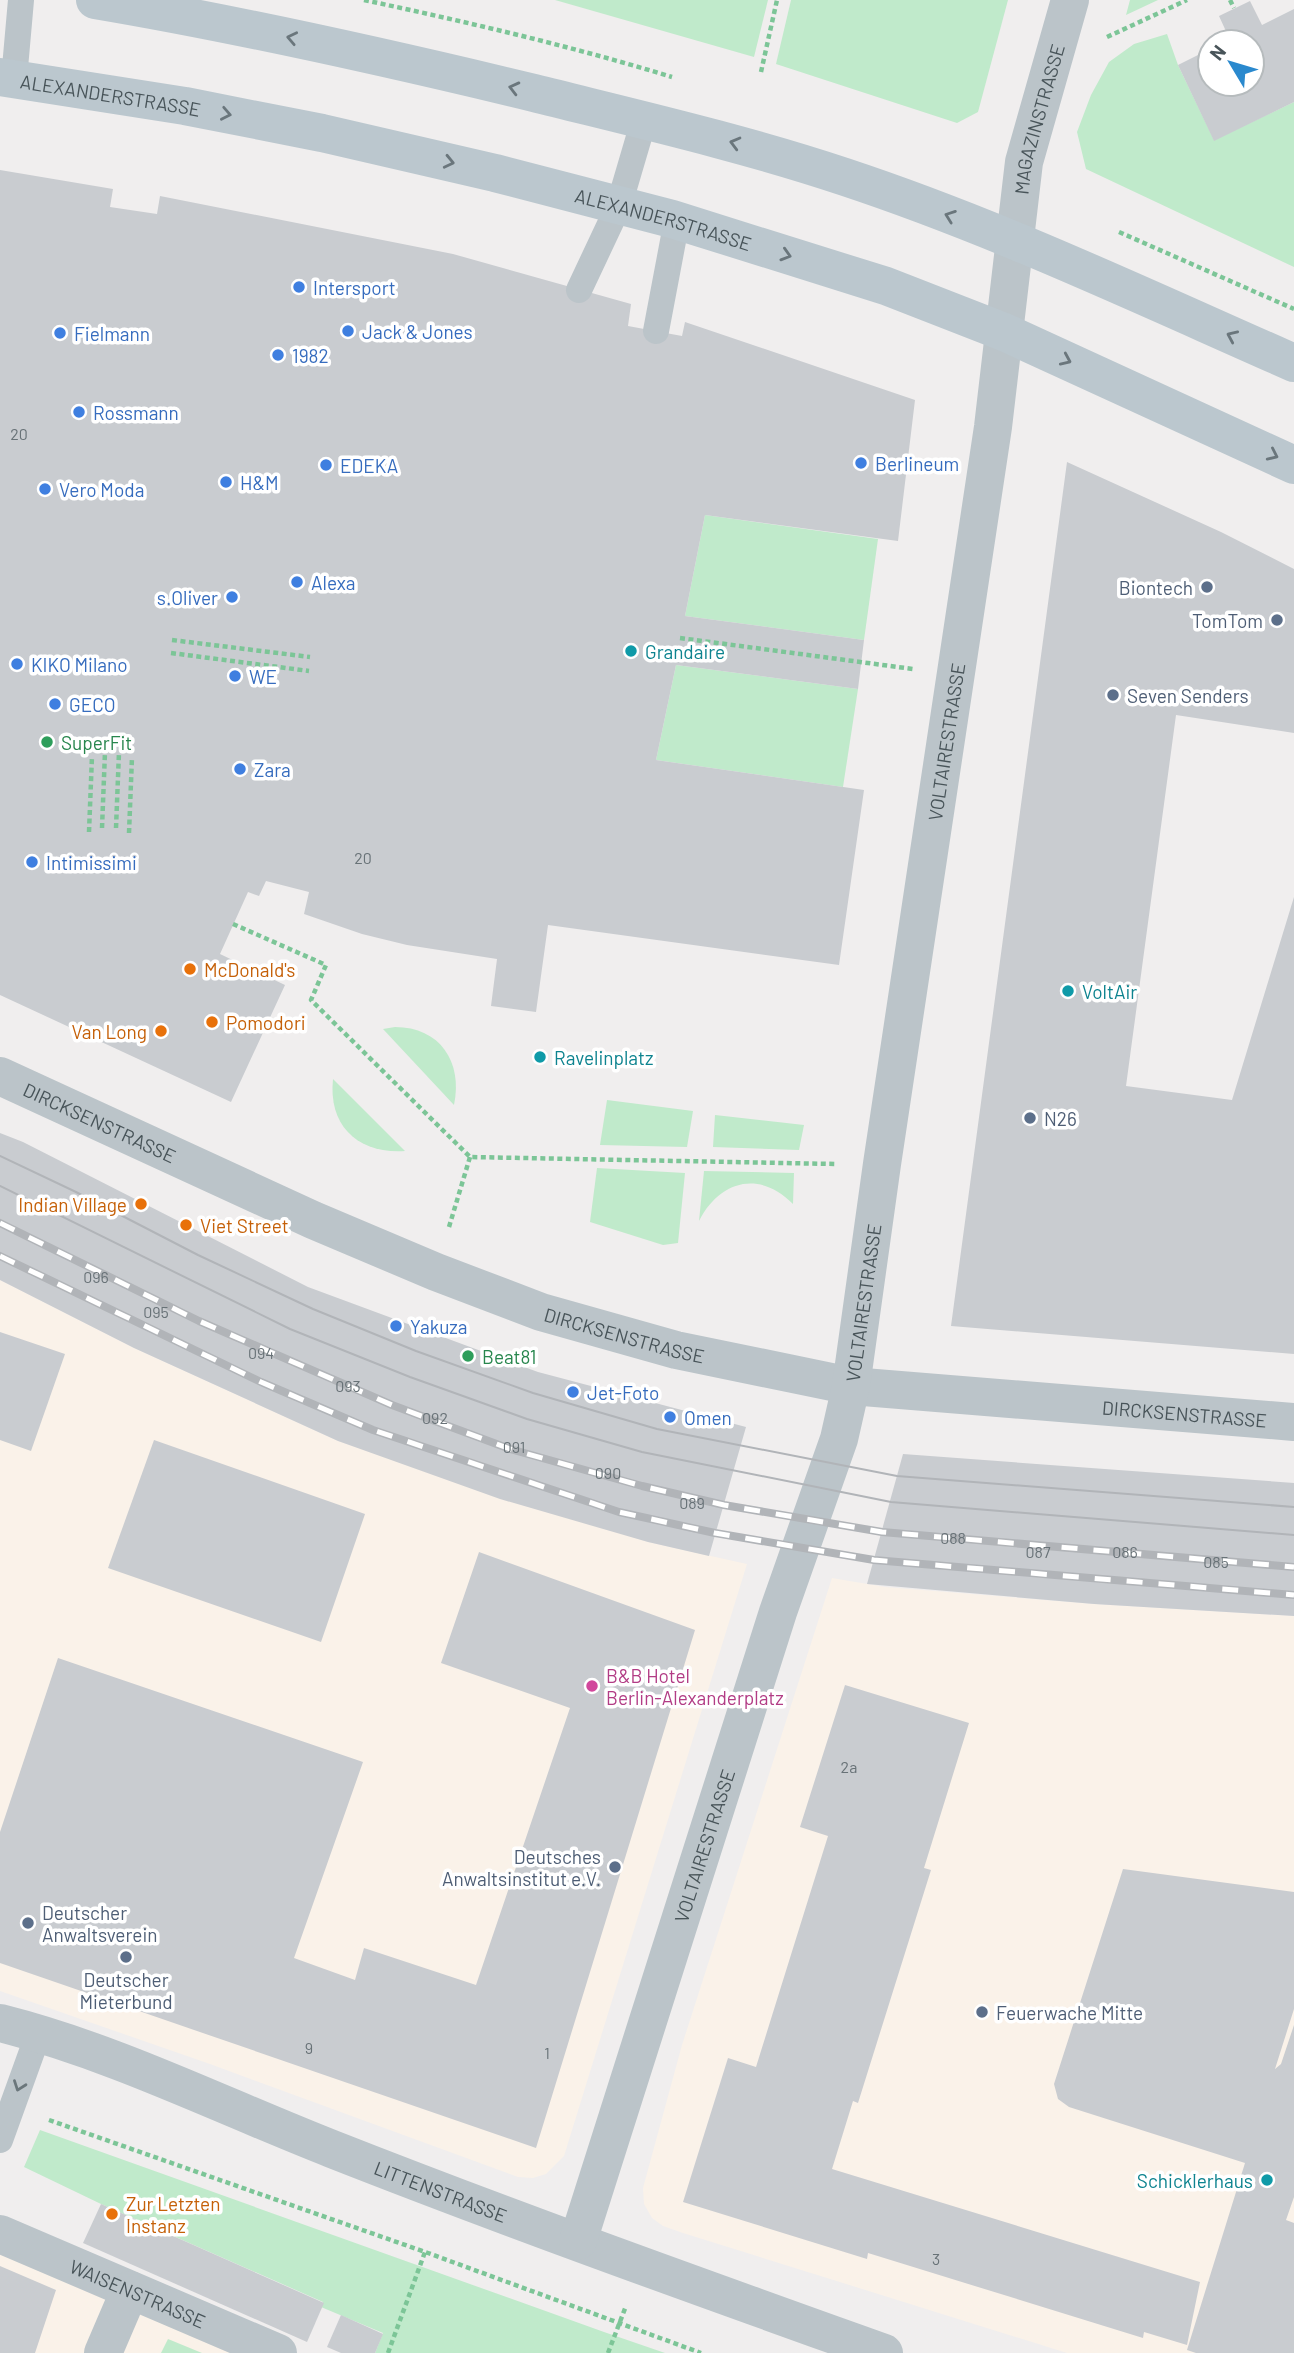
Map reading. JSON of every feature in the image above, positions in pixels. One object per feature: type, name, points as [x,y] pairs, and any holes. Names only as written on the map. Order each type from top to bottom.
[{"type":"main road","points":[[96,0],[405,62],[745,146],[847,178],[1014,239],[1294,363]]},
{"type":"main road","name":"ALEXANDERSTRASSE","points":[[7,78],[185,106],[322,133],[677,220],[886,286],[1004,332],[1294,465]]},
{"type":"street","name":"MAGAZINSTRASSE","points":[[1004,332],[1024,162],[1066,14]]},
{"type":"street","name":"VOLTAIRESTRASSE","points":[[578,2241],[780,1603],[839,1439],[851,1386],[993,427],[1004,332]]},
{"type":"street","name":"DIRCKSENSTRASSE","points":[[0,1076],[313,1220],[436,1272],[541,1312],[676,1350],[851,1386],[1294,1422]]},
{"type":"street","name":"LITTENSTRASSE","points":[[0,2023],[39,2032],[436,2190],[884,2353]]},
{"type":"street","name":"WAISENSTRASSE","points":[[0,2234],[278,2353]]},
{"type":"street","points":[[103,2353],[130,2290]]},
{"type":"lane","points":[[7,78],[21,0]]},
{"type":"lane","points":[[579,290],[619,205],[644,120]]},
{"type":"lane","points":[[656,331],[677,220]]},
{"type":"lane","points":[[0,2140],[39,2032]]},
{"type":"path","points":[[761,72],[777,0]]},
{"type":"path","points":[[1066,14],[1109,37],[1187,0]]},
{"type":"path","points":[[1230,0],[1234,8]]},
{"type":"path","points":[[1128,236],[1294,309]]},
{"type":"path","points":[[680,638],[955,674]]},
{"type":"path","points":[[172,640],[310,657]]},
{"type":"path","points":[[171,653],[309,671]]},
{"type":"path","points":[[102,828],[105,752]]},
{"type":"path","points":[[116,828],[118,752]]},
{"type":"path","points":[[89,832],[92,756]]},
{"type":"path","points":[[129,833],[132,757]]},
{"type":"path","points":[[233,924],[326,965],[311,1000],[470,1157],[882,1164]]},
{"type":"path","points":[[436,1272],[470,1157]]},
{"type":"path","points":[[11,2107],[425,2252],[701,2353]]},
{"type":"path","points":[[388,2353],[425,2252]]},
{"type":"shaded area","points":[[0,1280],[134,1348],[338,1441],[648,1542],[747,1564],[564,2156],[546,2174],[533,2178],[518,2177],[210,2064],[0,1991]]},
{"type":"shaded area","points":[[832,1578],[885,1587],[1094,1604],[1294,1616],[1294,2353],[1067,2353],[683,2233],[663,2226],[652,2218],[644,2204],[643,2188],[682,2045]]},
{"type":"shaded area","points":[[0,2246],[246,2353],[0,2353]]},
{"type":"green space","points":[[555,0],[768,0],[754,57]]},
{"type":"green space","points":[[791,0],[1008,0],[978,112],[957,123],[776,64]]},
{"type":"green space","points":[[1130,0],[1158,0],[1126,15]]},
{"type":"green space","points":[[1167,34],[1178,65],[1214,140],[1294,102],[1294,267],[1086,169],[1077,132],[1091,95],[1109,62],[1134,44]]},
{"type":"green space","points":[[705,515],[878,539],[864,640],[685,616]]},
{"type":"green space","points":[[676,665],[858,689],[843,787],[656,760]]},
{"type":"green space","points":[[395,1027],[424,1033],[436,1040],[445,1050],[455,1075],[454,1105],[383,1029]]},
{"type":"green space","points":[[333,1079],[405,1151],[373,1148],[350,1134],[341,1123],[336,1110]]},
{"type":"green space","points":[[607,1100],[693,1111],[687,1147],[600,1145]]},
{"type":"green space","points":[[715,1115],[804,1125],[799,1150],[713,1147]]},
{"type":"green space","points":[[597,1168],[685,1173],[678,1243],[663,1245],[590,1222]]},
{"type":"green space","points":[[704,1171],[794,1173],[793,1204],[767,1187],[742,1184],[718,1196],[699,1221]]},
{"type":"green space","points":[[40,2130],[665,2353],[375,2353],[383,2333],[321,2307],[323,2302],[24,2167]]},
{"type":"green space","points":[[168,2339],[202,2353],[161,2353]]},
{"type":"building","points":[[1250,1],[1262,25],[1294,9],[1294,102],[1214,141],[1178,65],[1196,56],[1196,98],[1266,98],[1266,28],[1224,28],[1219,16]]},
{"type":"building","name":"Alexa","points":[[0,170],[113,189],[110,207],[157,214],[160,196],[453,254],[631,304],[628,326],[682,336],[685,322],[915,400],[898,541],[705,515],[685,616],[864,640],[858,689],[676,665],[656,760],[864,790],[839,965],[548,925],[536,1012],[491,1006],[497,959],[407,945],[362,934],[304,914],[309,892],[266,881],[259,896],[248,892],[220,954],[285,985],[231,1102],[0,995]]},
{"type":"building","name":"VoltAir","points":[[1067,462],[1221,532],[1294,569],[1294,733],[1176,715],[1126,1086],[1232,1100],[1294,897],[1294,1354],[951,1326]]},
{"type":"building","points":[[0,1133],[23,1142],[308,1287],[538,1372],[746,1427],[709,1556],[648,1542],[500,1499],[338,1441],[134,1348],[0,1280]]},
{"type":"building","points":[[0,1332],[65,1354],[31,1451],[0,1440]]},
{"type":"building","points":[[154,1440],[365,1514],[321,1642],[108,1568]]},
{"type":"building","points":[[903,1454],[1294,1483],[1294,1616],[1094,1604],[867,1584]]},
{"type":"building","points":[[479,1552],[695,1630],[536,2148],[0,1963],[0,1832],[58,1658],[363,1762],[294,1958],[355,1980],[364,1948],[476,1985],[570,1708],[441,1663]]},
{"type":"building","points":[[845,1685],[969,1723],[924,1868],[931,1870],[858,2103],[853,2101],[832,2169],[1200,2282],[1187,2345],[1144,2332],[1143,2338],[868,2253],[867,2259],[683,2202],[728,2058],[756,2067],[828,1836],[800,1827]]},
{"type":"building","points":[[1123,1869],[1294,1892],[1294,2009],[1275,2069],[1281,2064],[1294,2025],[1294,2197],[1286,2220],[1294,2223],[1294,2353],[1196,2353],[1187,2350],[1245,2163],[1069,2107],[1058,2099],[1054,2084]]},
{"type":"building","points":[[101,2204],[324,2303],[307,2342],[83,2243]]},
{"type":"building","points":[[0,2266],[56,2290],[35,2353],[0,2353]]},
{"type":"building","points":[[341,2315],[383,2334],[375,2353],[341,2353],[327,2347]]},
{"type":"tram line","points":[[0,1156],[313,1309],[416,1351],[533,1393],[657,1429],[897,1476],[1294,1507]]},
{"type":"tram line","points":[[0,1186],[290,1329],[410,1377],[527,1419],[642,1452],[891,1502],[1294,1535]]},
{"type":"railway","points":[[0,1223],[199,1321],[392,1405],[510,1449],[642,1486],[724,1505],[882,1532],[1294,1567]]},
{"type":"railway","points":[[0,1256],[261,1382],[373,1430],[619,1512],[715,1533],[874,1560],[1294,1595]]},
{"type":"place","name":"Intersport","points":[[299,287]]},
{"type":"place","name":"Jack & Jones","points":[[348,331]]},
{"type":"place","name":"Fielmann","points":[[60,333]]},
{"type":"place","name":"1982","points":[[278,355]]},
{"type":"place","name":"Rossmann","points":[[79,412]]},
{"type":"place","name":"Berlineum","points":[[861,463]]},
{"type":"place","name":"EDEKA","points":[[326,465]]},
{"type":"place","name":"H&M","points":[[226,482]]},
{"type":"place","name":"Vero Moda","points":[[45,489]]},
{"type":"place","name":"Alexa","points":[[297,582]]},
{"type":"place","name":"Biontech","points":[[1207,587]]},
{"type":"place","name":"s.Oliver","points":[[232,597]]},
{"type":"place","name":"TomTom","points":[[1277,620]]},
{"type":"place","name":"Grandaire","points":[[631,651]]},
{"type":"place","name":"KIKO Milano","points":[[17,664]]},
{"type":"place","name":"WE","points":[[235,676]]},
{"type":"place","name":"Seven Senders","points":[[1113,695]]},
{"type":"place","name":"GECO","points":[[55,704]]},
{"type":"place","name":"SuperFit","points":[[47,742]]},
{"type":"place","name":"Zara","points":[[240,769]]},
{"type":"place","name":"Intimissimi","points":[[32,862]]},
{"type":"place","name":"McDonald's","points":[[190,969]]},
{"type":"place","name":"VoltAir","points":[[1068,991]]},
{"type":"place","name":"Pomodori","points":[[212,1022]]},
{"type":"place","name":"Van Long","points":[[161,1031]]},
{"type":"place","name":"Ravelinplatz","points":[[540,1057]]},
{"type":"place","name":"N26","points":[[1030,1118]]},
{"type":"place","name":"Indian Village","points":[[141,1204]]},
{"type":"place","name":"Viet Street","points":[[186,1225]]},
{"type":"place","name":"Yakuza","points":[[396,1326]]},
{"type":"place","name":"Beat81","points":[[468,1356]]},
{"type":"place","name":"Jet-Foto","points":[[573,1392]]},
{"type":"place","name":"Omen","points":[[670,1417]]},
{"type":"place","name":"B&B Hotel Berlin-Alexanderplatz","points":[[592,1686]]},
{"type":"place","name":"Deutsches Anwaltsinstitut e.V.","points":[[615,1867]]},
{"type":"place","name":"Deutscher Anwaltsverein","points":[[28,1923]]},
{"type":"place","name":"Deutscher Mieterbund","points":[[126,1957]]},
{"type":"place","name":"Feuerwache Mitte","points":[[982,2012]]},
{"type":"place","name":"Schicklerhaus","points":[[1267,2180]]},
{"type":"place","name":"Zur Letzten Instanz","points":[[112,2214]]}]
